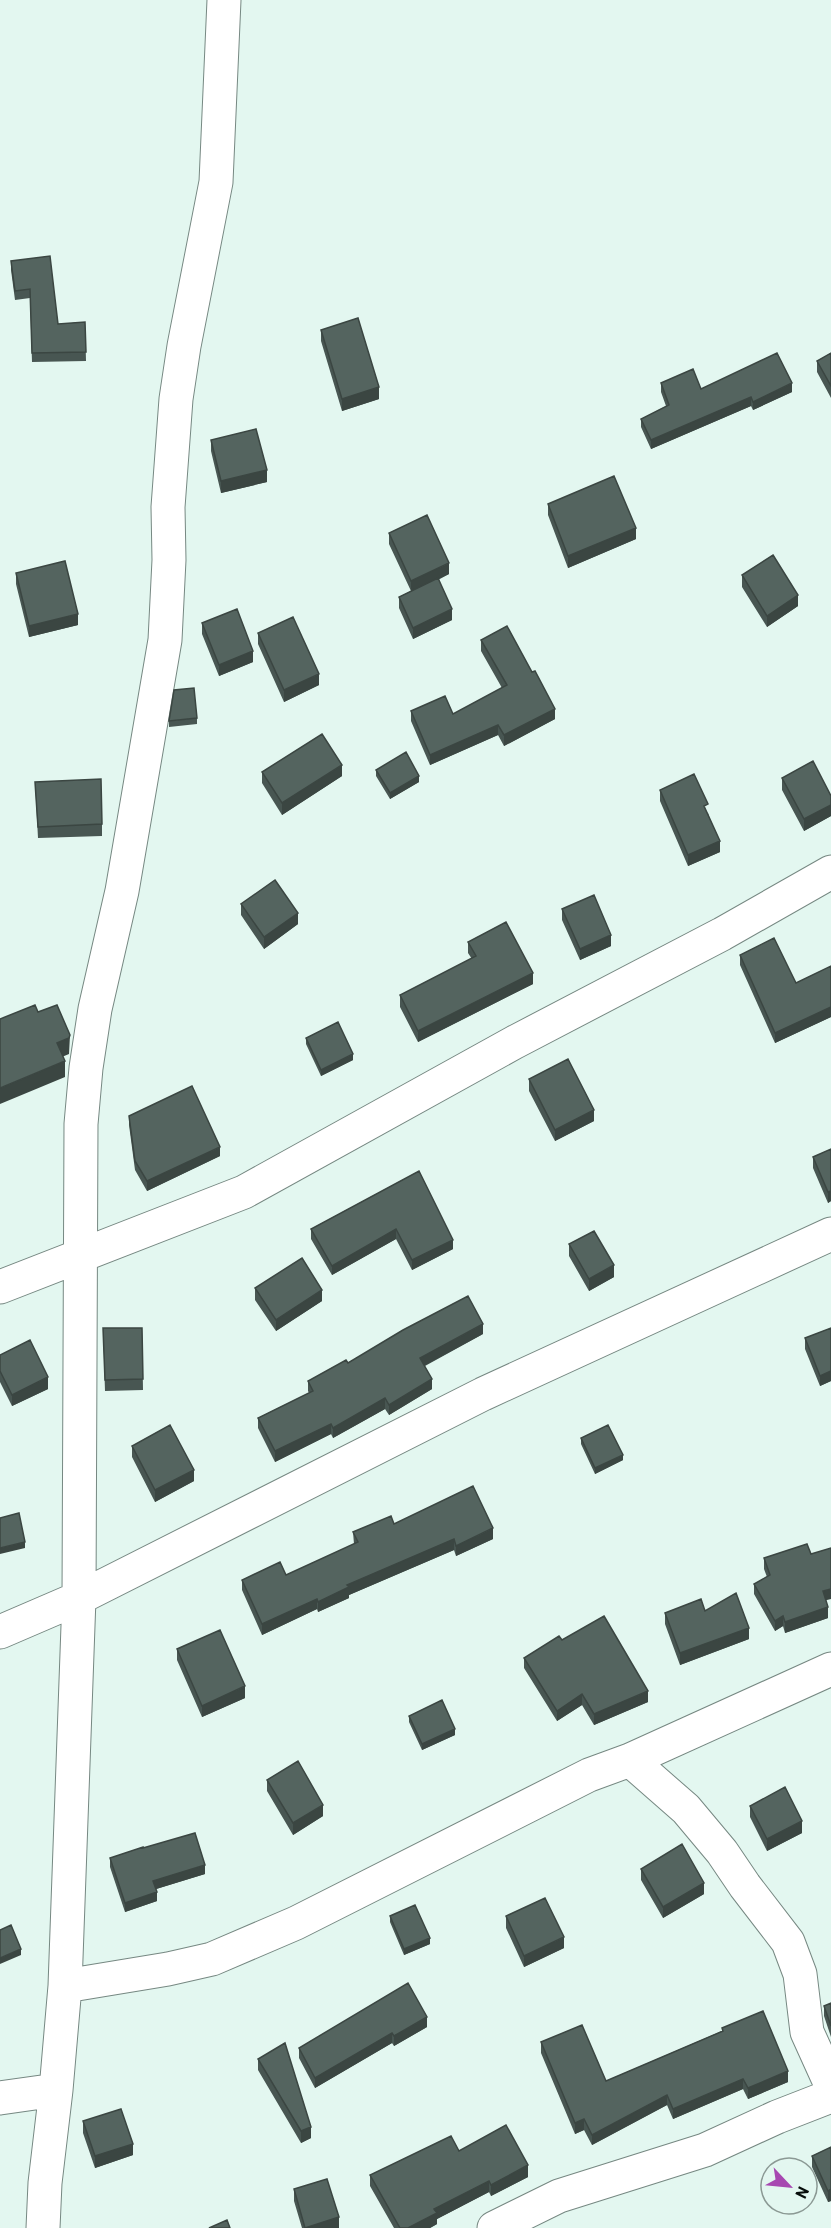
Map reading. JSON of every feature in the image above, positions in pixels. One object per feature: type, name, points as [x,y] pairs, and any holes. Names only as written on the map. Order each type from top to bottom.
[{"type":"street","points":[[43,2228],[45,2183],[65,1986],[79,1598],[81,1124],[94,1009],[122,891],[165,640],[169,560],[168,507],[176,399],[216,182],[224,0]]},
{"type":"street","points":[[0,1287],[244,1192],[515,1042],[722,934],[831,872]]},
{"type":"street","points":[[0,1632],[79,1598],[483,1394],[831,1234]]},
{"type":"street","points":[[65,1986],[168,1969],[212,1959],[296,1923],[590,1775],[630,1760],[831,1669]]},
{"type":"street","points":[[630,1760],[686,1809],[722,1852],[788,1942],[800,1974],[807,2032],[831,2085]]},
{"type":"street","points":[[0,2098],[56,2090]]},
{"type":"street","points":[[494,2228],[559,2196],[705,2150],[777,2116],[831,2096]]},
{"type":"building","points":[[50,256],[58,324],[85,322],[86,352],[32,353],[30,289],[15,291],[11,261]]},
{"type":"building","points":[[358,318],[379,387],[342,399],[321,330]]},
{"type":"building","points":[[777,353],[792,383],[753,402],[751,397],[651,440],[641,419],[669,405],[661,383],[693,369],[701,389]]},
{"type":"building","points":[[831,353],[831,386],[817,361]]},
{"type":"building","points":[[256,429],[267,470],[221,481],[211,440]]},
{"type":"building","points":[[614,476],[636,528],[568,556],[548,504]]},
{"type":"building","points":[[427,515],[449,563],[411,581],[389,533]]},
{"type":"building","points":[[773,555],[798,595],[767,616],[742,575]]},
{"type":"building","points":[[65,561],[78,614],[29,626],[16,573]]},
{"type":"building","points":[[438,578],[452,609],[413,628],[399,597]]},
{"type":"building","points":[[237,609],[253,651],[219,665],[202,623]]},
{"type":"building","points":[[293,617],[319,674],[284,690],[258,633]]},
{"type":"building","points":[[507,626],[555,709],[504,735],[498,725],[430,755],[411,711],[445,696],[453,714],[507,685],[481,640]]},
{"type":"building","points":[[194,688],[197,718],[169,721],[174,690]]},
{"type":"building","points":[[322,734],[342,765],[282,803],[262,772]]},
{"type":"building","points":[[406,752],[419,776],[390,793],[376,770]]},
{"type":"building","points":[[813,761],[831,796],[831,805],[804,819],[782,778]]},
{"type":"building","points":[[694,774],[708,804],[704,806],[720,841],[688,855],[660,790]]},
{"type":"building","points":[[101,779],[102,824],[38,827],[35,782]]},
{"type":"building","points":[[275,880],[298,913],[264,937],[241,904]]},
{"type":"building","points":[[594,895],[611,935],[580,949],[562,909]]},
{"type":"building","points":[[506,922],[533,973],[418,1031],[400,995],[476,956],[468,942]]},
{"type":"building","points":[[774,938],[796,983],[831,966],[831,1007],[775,1033],[740,955]]},
{"type":"building","points":[[35,1005],[38,1012],[57,1005],[70,1035],[69,1038],[57,1043],[65,1061],[0,1088],[0,1019]]},
{"type":"building","points":[[338,1022],[353,1054],[321,1070],[306,1038]]},
{"type":"building","points":[[568,1059],[594,1110],[555,1130],[529,1079]]},
{"type":"building","points":[[192,1086],[220,1147],[147,1181],[135,1161],[129,1116]]},
{"type":"building","points":[[831,1149],[831,1191],[828,1192],[813,1157]]},
{"type":"building","points":[[419,1171],[453,1240],[412,1260],[396,1229],[332,1266],[311,1229]]},
{"type":"building","points":[[594,1231],[614,1265],[589,1279],[569,1244]]},
{"type":"building","points":[[302,1258],[322,1290],[276,1320],[255,1288]]},
{"type":"building","points":[[468,1296],[483,1324],[420,1358],[432,1379],[389,1405],[385,1398],[333,1428],[331,1424],[275,1451],[258,1418],[313,1391],[308,1381],[346,1360],[348,1363],[403,1330]]},
{"type":"building","points":[[103,1328],[142,1328],[143,1379],[105,1380]]},
{"type":"building","points":[[831,1328],[831,1371],[820,1376],[805,1338]]},
{"type":"building","points":[[30,1340],[48,1377],[12,1395],[0,1371],[0,1355]]},
{"type":"building","points":[[170,1425],[194,1470],[155,1490],[132,1446]]},
{"type":"building","points":[[608,1425],[623,1455],[595,1468],[581,1438]]},
{"type":"building","points":[[473,1486],[493,1528],[456,1546],[454,1539],[347,1585],[349,1587],[318,1602],[317,1599],[262,1624],[242,1580],[280,1562],[286,1575],[358,1542],[353,1532],[391,1516],[394,1524]]},
{"type":"building","points":[[19,1513],[25,1542],[0,1548],[0,1518]]},
{"type":"building","points":[[807,1544],[811,1554],[831,1548],[831,1589],[823,1591],[828,1607],[785,1622],[783,1616],[775,1621],[754,1584],[770,1575],[764,1558]]},
{"type":"building","points":[[736,1593],[749,1628],[680,1653],[665,1613],[701,1599],[705,1611]]},
{"type":"building","points":[[604,1616],[648,1691],[594,1714],[582,1694],[557,1711],[524,1658],[559,1636],[562,1640]]},
{"type":"building","points":[[220,1630],[245,1686],[202,1706],[177,1649]]},
{"type":"building","points":[[442,1700],[455,1729],[422,1744],[409,1716]]},
{"type":"building","points":[[298,1761],[323,1805],[293,1823],[267,1780]]},
{"type":"building","points":[[785,1787],[802,1821],[767,1839],[750,1806]]},
{"type":"building","points":[[195,1833],[205,1865],[153,1881],[157,1892],[125,1903],[110,1858]]},
{"type":"building","points":[[682,1844],[704,1883],[663,1907],[641,1869]]},
{"type":"building","points":[[545,1898],[564,1937],[524,1956],[506,1916]]},
{"type":"building","points":[[415,1905],[430,1938],[404,1949],[390,1916]]},
{"type":"building","points":[[11,1925],[21,1949],[0,1958],[0,1930]]},
{"type":"building","points":[[408,1983],[427,2017],[394,2036],[392,2033],[315,2078],[299,2048]]},
{"type":"building","points":[[831,2003],[831,2026],[824,2006]]},
{"type":"building","points":[[763,2011],[788,2071],[748,2088],[743,2079],[673,2109],[667,2095],[592,2135],[584,2119],[575,2123],[541,2042],[582,2025],[606,2081],[723,2031],[722,2028]]},
{"type":"building","points":[[285,2043],[311,2127],[301,2131],[258,2059]]},
{"type":"building","points":[[121,2109],[133,2144],[95,2156],[83,2121]]},
{"type":"building","points":[[506,2125],[528,2165],[491,2185],[489,2181],[434,2209],[437,2213],[408,2228],[400,2228],[370,2175],[451,2136],[459,2151]]},
{"type":"building","points":[[831,2147],[831,2189],[828,2191],[819,2171],[819,2156],[812,2156]]},
{"type":"building","points":[[327,2179],[339,2217],[305,2228],[294,2189]]},
{"type":"building","points":[[227,2220],[230,2228],[209,2228]]}]
